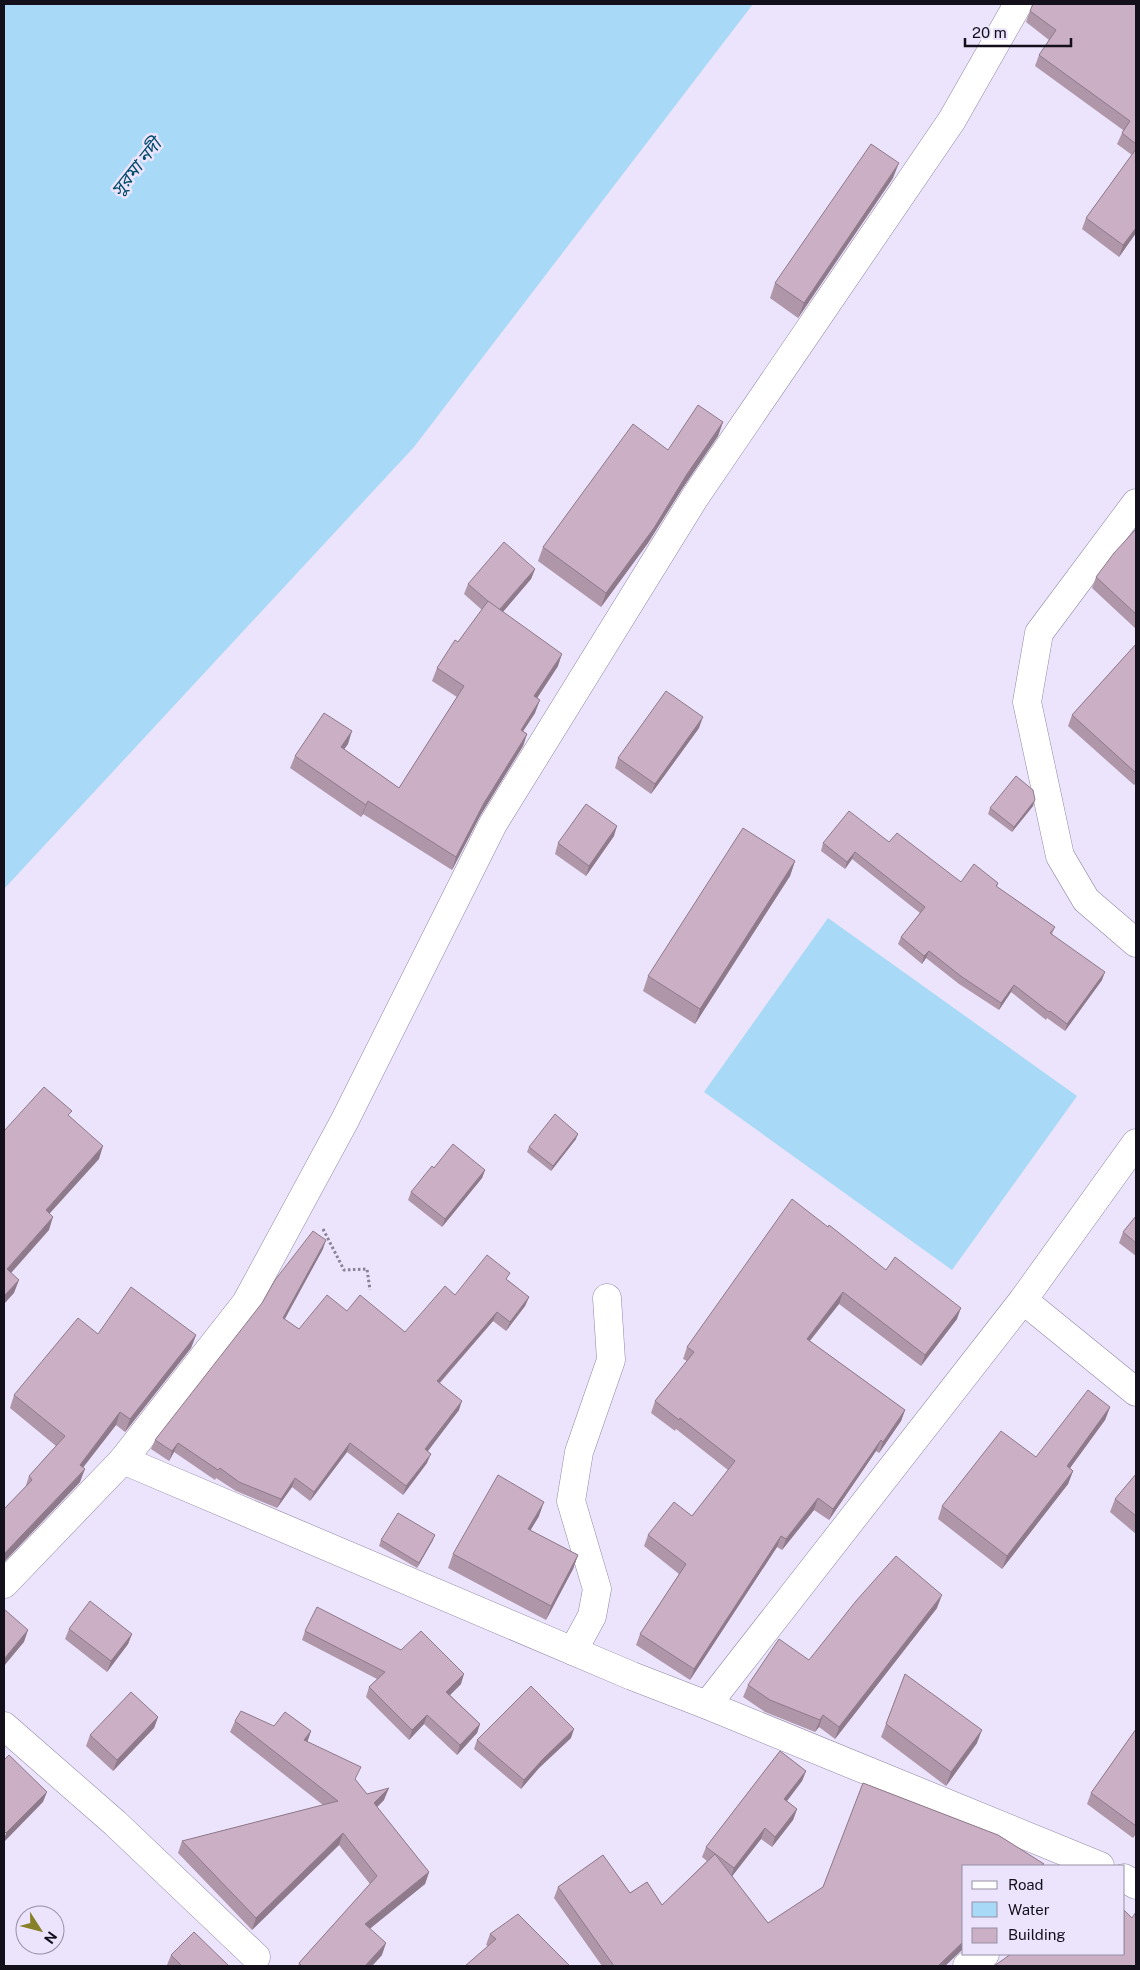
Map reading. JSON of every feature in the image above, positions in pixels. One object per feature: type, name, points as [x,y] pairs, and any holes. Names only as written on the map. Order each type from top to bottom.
[{"type":"street","points":[[4,1584],[123,1460],[246,1302],[345,1120],[493,824],[694,497],[952,120],[1018,4]]},
{"type":"street","points":[[1136,503],[1039,633],[1027,702],[1060,856],[1086,900],[1136,942]]},
{"type":"street","points":[[707,1705],[1023,1300],[1136,1143]]},
{"type":"street","points":[[573,1651],[592,1616],[597,1589],[571,1501],[579,1452],[611,1360],[607,1298]]},
{"type":"street","points":[[1023,1300],[1136,1392]]},
{"type":"street","points":[[123,1460],[573,1651],[1098,1865]]},
{"type":"street","points":[[4,1726],[115,1823],[256,1958]]},
{"type":"street","points":[[1125,1879],[1136,1886]]},
{"type":"street","points":[[967,1966],[984,1955]]},
{"type":"path","points":[[304,1196],[344,1270],[367,1269],[370,1290]]},
{"type":"water","name":"সুরমা নদী","points":[[4,4],[753,4],[414,447],[4,889]]},
{"type":"water","points":[[828,918],[1077,1096],[952,1270],[704,1092]]},
{"type":"building","points":[[1033,4],[1136,4],[1136,144],[1122,133],[1130,121],[1039,55],[1056,30],[1030,11]]},
{"type":"building","points":[[871,144],[899,163],[804,303],[775,283]]},
{"type":"building","points":[[1136,149],[1136,228],[1123,245],[1086,218]]},
{"type":"building","points":[[698,405],[723,422],[687,474],[654,528],[606,593],[543,547],[633,424],[668,450]]},
{"type":"building","points":[[1136,529],[1136,614],[1096,577],[1114,553]]},
{"type":"building","points":[[504,542],[535,569],[499,610],[468,584]]},
{"type":"building","points":[[488,601],[562,654],[534,696],[540,700],[521,730],[527,734],[484,803],[456,857],[368,801],[366,805],[295,756],[324,713],[352,731],[341,747],[399,788],[464,686],[437,668],[455,640],[458,642]]},
{"type":"building","points":[[1136,644],[1136,773],[1072,715]]},
{"type":"building","points":[[666,691],[703,717],[655,784],[618,758]]},
{"type":"building","points":[[1016,776],[1033,790],[1035,800],[1014,827],[990,808]]},
{"type":"building","points":[[586,804],[617,826],[589,866],[558,843]]},
{"type":"building","points":[[849,811],[889,842],[897,833],[961,882],[974,864],[998,883],[996,886],[1055,927],[1050,933],[1105,972],[1067,1024],[1014,985],[1001,1003],[962,977],[929,951],[924,956],[901,937],[925,907],[855,852],[847,862],[823,843]]},
{"type":"building","points":[[743,828],[795,861],[700,1009],[648,976]]},
{"type":"building","points":[[44,1087],[72,1111],[68,1115],[103,1146],[46,1210],[53,1217],[7,1269],[19,1280],[4,1296],[4,1131]]},
{"type":"building","points":[[555,1114],[578,1134],[553,1166],[529,1147]]},
{"type":"building","points":[[453,1144],[485,1170],[445,1219],[411,1192],[432,1166],[434,1168]]},
{"type":"building","points":[[792,1199],[828,1227],[829,1225],[886,1270],[895,1257],[961,1308],[925,1355],[843,1292],[807,1339],[905,1410],[883,1442],[881,1440],[833,1509],[818,1498],[786,1539],[781,1536],[694,1669],[640,1634],[686,1564],[648,1535],[674,1502],[692,1516],[735,1461],[655,1401],[694,1352],[687,1347]]},
{"type":"building","points":[[1136,1216],[1136,1243],[1123,1232]]},
{"type":"building","points":[[313,1231],[326,1240],[283,1318],[299,1329],[327,1295],[347,1311],[360,1295],[405,1332],[445,1286],[455,1295],[487,1255],[510,1273],[506,1279],[529,1297],[510,1322],[497,1312],[437,1381],[462,1401],[425,1449],[431,1454],[406,1486],[350,1443],[314,1492],[295,1478],[281,1499],[239,1482],[220,1468],[218,1470],[178,1443],[172,1451],[155,1440],[262,1303],[275,1280]]},
{"type":"building","points":[[131,1287],[196,1335],[130,1419],[120,1412],[80,1465],[85,1469],[4,1554],[4,1509],[32,1480],[29,1476],[65,1436],[14,1395],[78,1318],[98,1334]]},
{"type":"building","points":[[1088,1390],[1110,1407],[1067,1466],[1073,1471],[1007,1556],[942,1506],[1001,1431],[1036,1457]]},
{"type":"building","points":[[1136,1474],[1136,1516],[1115,1499]]},
{"type":"building","points":[[498,1475],[544,1502],[528,1529],[578,1555],[551,1606],[453,1554]]},
{"type":"building","points":[[398,1513],[435,1535],[419,1563],[381,1540]]},
{"type":"building","points":[[896,1556],[942,1595],[839,1727],[823,1715],[820,1720],[770,1700],[748,1685],[779,1639],[809,1660],[856,1601]]},
{"type":"building","points":[[90,1601],[132,1634],[111,1661],[69,1629]]},
{"type":"building","points":[[317,1607],[401,1650],[421,1631],[464,1674],[446,1692],[480,1724],[460,1745],[427,1715],[412,1730],[369,1687],[385,1672],[305,1631]]},
{"type":"building","points":[[4,1609],[28,1630],[4,1659]]},
{"type":"building","points":[[905,1674],[982,1730],[951,1772],[886,1724]]},
{"type":"building","points":[[531,1686],[574,1729],[524,1780],[477,1740]]},
{"type":"building","points":[[131,1692],[158,1717],[117,1760],[90,1735]]},
{"type":"building","points":[[241,1711],[274,1726],[285,1712],[311,1731],[304,1740],[361,1767],[355,1779],[367,1794],[389,1788],[374,1803],[429,1872],[365,1924],[386,1943],[365,1966],[302,1966],[299,1963],[377,1876],[343,1833],[256,1918],[182,1841],[338,1801],[235,1721]]},
{"type":"building","points":[[1136,1729],[1136,1826],[1091,1793]]},
{"type":"building","points":[[780,1751],[806,1771],[784,1799],[797,1809],[775,1837],[765,1828],[734,1868],[706,1847]]},
{"type":"building","points":[[9,1755],[47,1792],[6,1833],[4,1831],[4,1760]]},
{"type":"building","points":[[863,1783],[998,1835],[1044,1864],[962,1865],[962,1943],[938,1966],[614,1966],[558,1887],[603,1855],[630,1893],[647,1882],[662,1905],[715,1854],[768,1923],[823,1887]]},
{"type":"building","points":[[1125,1911],[1132,1918],[1136,1912],[1136,1966],[994,1966],[1010,1955],[1125,1955]]},
{"type":"building","points":[[518,1914],[570,1966],[465,1966],[496,1939],[490,1934]]},
{"type":"building","points":[[194,1932],[229,1966],[182,1966],[171,1955]]}]
